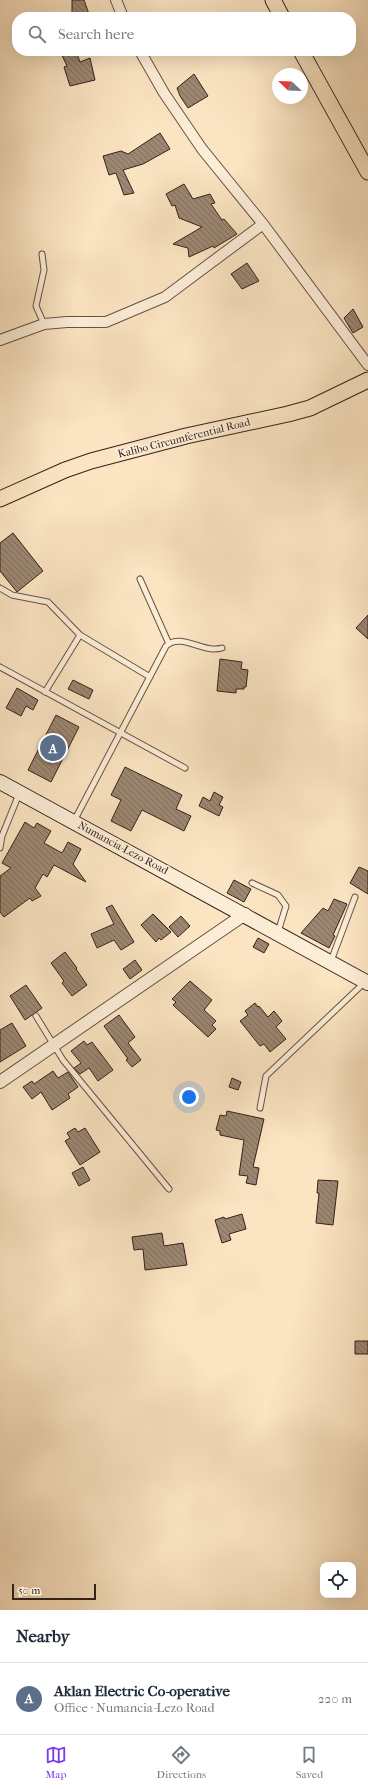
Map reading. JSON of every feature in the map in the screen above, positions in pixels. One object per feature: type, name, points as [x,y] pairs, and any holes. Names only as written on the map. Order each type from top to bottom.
[{"type":"main road","points":[[273,0],[279,12]]},
{"type":"main road","points":[[304,56],[368,172]]},
{"type":"main road","name":"Kalibo Circumferential Road","points":[[0,499],[65,470],[92,461],[186,436],[310,408],[368,380]]},
{"type":"main road","name":"Numancia-Lezo Road","points":[[0,782],[245,914],[367,982]]},
{"type":"street","points":[[116,0],[121,12]]},
{"type":"street","points":[[143,56],[164,93],[202,149],[263,224],[368,365]]},
{"type":"street","points":[[0,340],[44,324],[67,322],[106,322],[165,297],[263,224]]},
{"type":"street","points":[[0,1082],[245,914]]},
{"type":"lane","points":[[42,254],[44,270],[36,306],[44,324]]},
{"type":"lane","points":[[140,579],[169,644]]},
{"type":"lane","points":[[0,588],[12,595],[48,602],[80,635],[150,677]]},
{"type":"lane","points":[[45,692],[80,635]]},
{"type":"lane","points":[[74,822],[150,677],[169,644],[179,640],[212,649],[222,648]]},
{"type":"lane","points":[[0,667],[120,734],[185,768]]},
{"type":"lane","points":[[0,848],[2,836],[19,793]]},
{"type":"lane","points":[[252,883],[278,895],[286,906],[278,933]]},
{"type":"lane","points":[[330,962],[355,897]]},
{"type":"lane","points":[[260,1108],[266,1076],[367,982]]},
{"type":"lane","points":[[36,1016],[53,1046],[63,1060],[169,1189]]},
{"type":"building","points":[[72,0],[84,0],[88,12],[72,12]]},
{"type":"building","points":[[62,56],[78,56],[80,62],[90,58],[95,80],[70,86],[64,67],[67,66]]},
{"type":"building","points":[[194,74],[208,96],[188,108],[180,96],[177,88]]},
{"type":"building","points":[[160,133],[170,149],[143,164],[123,170],[134,193],[124,195],[116,173],[109,175],[103,156],[121,151],[128,154]]},
{"type":"building","points":[[184,184],[193,199],[210,194],[215,203],[211,204],[222,220],[224,219],[237,234],[214,248],[213,246],[189,257],[188,248],[173,244],[202,227],[179,218],[175,205],[172,206],[166,194]]},
{"type":"building","points":[[247,263],[259,281],[242,289],[231,274]]},
{"type":"building","points":[[353,309],[363,327],[353,333],[344,318]]},
{"type":"building","points":[[13,533],[43,571],[17,592],[0,571],[0,543]]},
{"type":"building","points":[[368,615],[368,639],[356,628]]},
{"type":"building","points":[[220,659],[242,662],[241,669],[248,670],[246,687],[244,687],[244,689],[236,689],[236,693],[217,691]]},
{"type":"building","points":[[73,680],[93,690],[89,699],[68,689]]},
{"type":"building","points":[[17,688],[38,700],[33,710],[26,706],[21,716],[6,708]]},
{"type":"building","points":[[56,715],[79,727],[51,782],[28,770]]},
{"type":"building","points":[[125,767],[182,795],[176,809],[191,816],[184,831],[142,810],[131,831],[111,821],[121,800],[111,795]]},
{"type":"building","points":[[214,792],[223,797],[219,805],[223,807],[219,816],[199,806],[203,797],[210,801]]},
{"type":"building","points":[[25,822],[34,828],[37,823],[51,831],[44,843],[62,853],[68,842],[81,849],[73,864],[86,882],[54,865],[47,877],[43,874],[35,888],[41,896],[32,901],[30,898],[4,917],[0,912],[0,876],[11,868],[2,863]]},
{"type":"building","points":[[359,867],[368,871],[368,894],[350,883]]},
{"type":"building","points":[[234,880],[251,889],[244,902],[227,893]]},
{"type":"building","points":[[334,899],[347,904],[333,935],[335,936],[329,948],[301,933],[323,908],[328,911]]},
{"type":"building","points":[[112,905],[134,942],[121,950],[114,940],[97,948],[91,934],[114,924],[106,908]]},
{"type":"building","points":[[153,914],[171,932],[161,940],[159,938],[156,942],[141,925]]},
{"type":"building","points":[[181,916],[190,926],[178,937],[169,927]]},
{"type":"building","points":[[258,938],[269,944],[264,953],[253,947]]},
{"type":"building","points":[[65,952],[87,985],[72,996],[62,983],[64,981],[51,963]]},
{"type":"building","points":[[135,960],[142,970],[130,979],[123,969]]},
{"type":"building","points":[[190,981],[212,1000],[204,1010],[216,1021],[212,1025],[216,1029],[208,1037],[173,1005],[176,1002],[172,999]]},
{"type":"building","points":[[26,985],[42,1008],[25,1020],[10,996]]},
{"type":"building","points":[[255,1003],[268,1017],[274,1011],[282,1021],[276,1027],[286,1039],[270,1052],[264,1044],[260,1046],[240,1021],[248,1015],[245,1011]]},
{"type":"building","points":[[119,1015],[135,1037],[128,1043],[141,1060],[132,1067],[126,1060],[128,1059],[104,1026]]},
{"type":"building","points":[[12,1023],[26,1046],[0,1062],[0,1030]]},
{"type":"building","points":[[84,1041],[87,1045],[92,1042],[113,1070],[98,1081],[89,1068],[80,1074],[74,1068],[81,1063],[71,1051]]},
{"type":"building","points":[[53,1071],[58,1078],[68,1072],[78,1087],[68,1094],[70,1098],[52,1110],[41,1092],[32,1099],[23,1087],[32,1081],[34,1084]]},
{"type":"building","points":[[232,1078],[241,1082],[238,1090],[229,1087]]},
{"type":"building","points":[[227,1111],[264,1119],[253,1167],[259,1168],[256,1185],[246,1183],[248,1176],[239,1175],[244,1140],[220,1135],[220,1131],[216,1130],[220,1115],[226,1116]]},
{"type":"building","points":[[75,1128],[78,1132],[85,1128],[100,1152],[80,1165],[65,1141],[70,1138],[67,1133]]},
{"type":"building","points":[[83,1167],[90,1180],[79,1186],[72,1173]]},
{"type":"building","points":[[318,1180],[338,1181],[333,1225],[316,1223],[319,1193],[317,1193]]},
{"type":"building","points":[[242,1214],[246,1229],[229,1234],[231,1240],[222,1243],[215,1220]]},
{"type":"building","points":[[162,1233],[164,1246],[183,1243],[187,1265],[145,1270],[143,1249],[134,1250],[132,1237]]},
{"type":"building","points":[[355,1341],[368,1341],[368,1354],[355,1354]]},
{"type":"place","name":"Aklan Electric Co-operative","points":[[53,748]]}]
